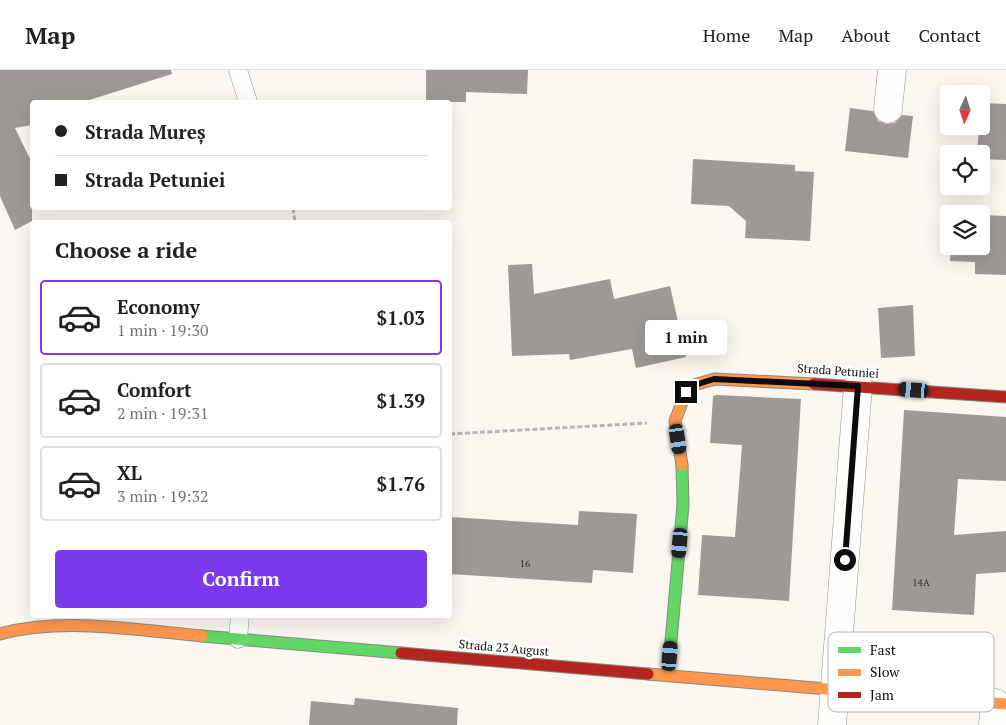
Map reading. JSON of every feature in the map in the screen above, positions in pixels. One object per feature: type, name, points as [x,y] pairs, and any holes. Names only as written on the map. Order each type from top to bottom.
[{"type":"main road","name":"Strada Petuniei","points":[[675,422],[680,404],[686,392],[714,379],[858,386],[1006,397]]},
{"type":"main road","points":[[668,675],[683,506],[683,474],[675,422]]},
{"type":"main road","name":"Strada 23 August","points":[[0,634],[18,629],[86,626],[828,688]]},
{"type":"street","points":[[888,109],[892,70]]},
{"type":"street","points":[[839,632],[858,386]]},
{"type":"street","points":[[832,725],[833,712]]},
{"type":"lane","points":[[238,70],[247,100]]},
{"type":"lane","points":[[238,639],[240,618]]},
{"type":"path","points":[[452,434],[675,422]]},
{"type":"building","points":[[0,70],[171,70],[172,74],[89,100],[30,100],[30,125],[15,128],[30,159],[30,210],[32,210],[32,220],[15,230],[0,196]]},
{"type":"building","points":[[426,70],[528,70],[527,94],[466,92],[466,102],[426,100]]},
{"type":"building","points":[[990,103],[1006,104],[1006,160],[990,159],[990,145],[978,145],[978,135],[990,135]]},
{"type":"building","points":[[850,108],[873,111],[878,121],[886,124],[895,123],[902,115],[913,116],[908,158],[845,151]]},
{"type":"building","points":[[693,159],[795,165],[795,171],[814,172],[810,241],[745,238],[746,221],[729,206],[691,204]]},
{"type":"building","points":[[990,215],[1006,216],[1006,275],[975,274],[975,262],[950,261],[950,255],[990,255]]},
{"type":"building","points":[[532,264],[534,294],[610,279],[614,299],[670,286],[686,357],[636,368],[632,349],[570,360],[569,354],[512,356],[508,265]]},
{"type":"building","points":[[913,305],[915,356],[881,358],[878,308]]},
{"type":"building","points":[[713,396],[801,399],[789,601],[698,595],[702,535],[735,537],[742,445],[710,443]]},
{"type":"building","points":[[904,410],[1006,417],[1006,481],[958,479],[954,535],[1006,531],[1006,572],[976,574],[974,615],[892,610]]},
{"type":"building","points":[[579,511],[637,514],[633,573],[593,570],[592,583],[452,574],[452,517],[578,525]]},
{"type":"building","points":[[355,698],[458,708],[457,725],[309,725],[311,701],[354,705]]},
{"type":"traffic: fast","points":[[668,675],[683,505],[682,465]]},
{"type":"traffic: fast","points":[[202,636],[401,653]]},
{"type":"traffic: slow","points":[[682,465],[675,421],[686,392],[697,384],[715,379],[814,384]]},
{"type":"traffic: slow","points":[[0,634],[49,626],[100,626],[202,636]]},
{"type":"traffic: slow","points":[[648,674],[828,689]]},
{"type":"traffic: slow","points":[[994,703],[1006,704]]},
{"type":"traffic: jam","points":[[814,384],[1006,397]]},
{"type":"traffic: jam","points":[[401,653],[648,674]]},
{"type":"route","points":[[686,392],[698,384],[714,379],[858,386],[845,560]]}]
